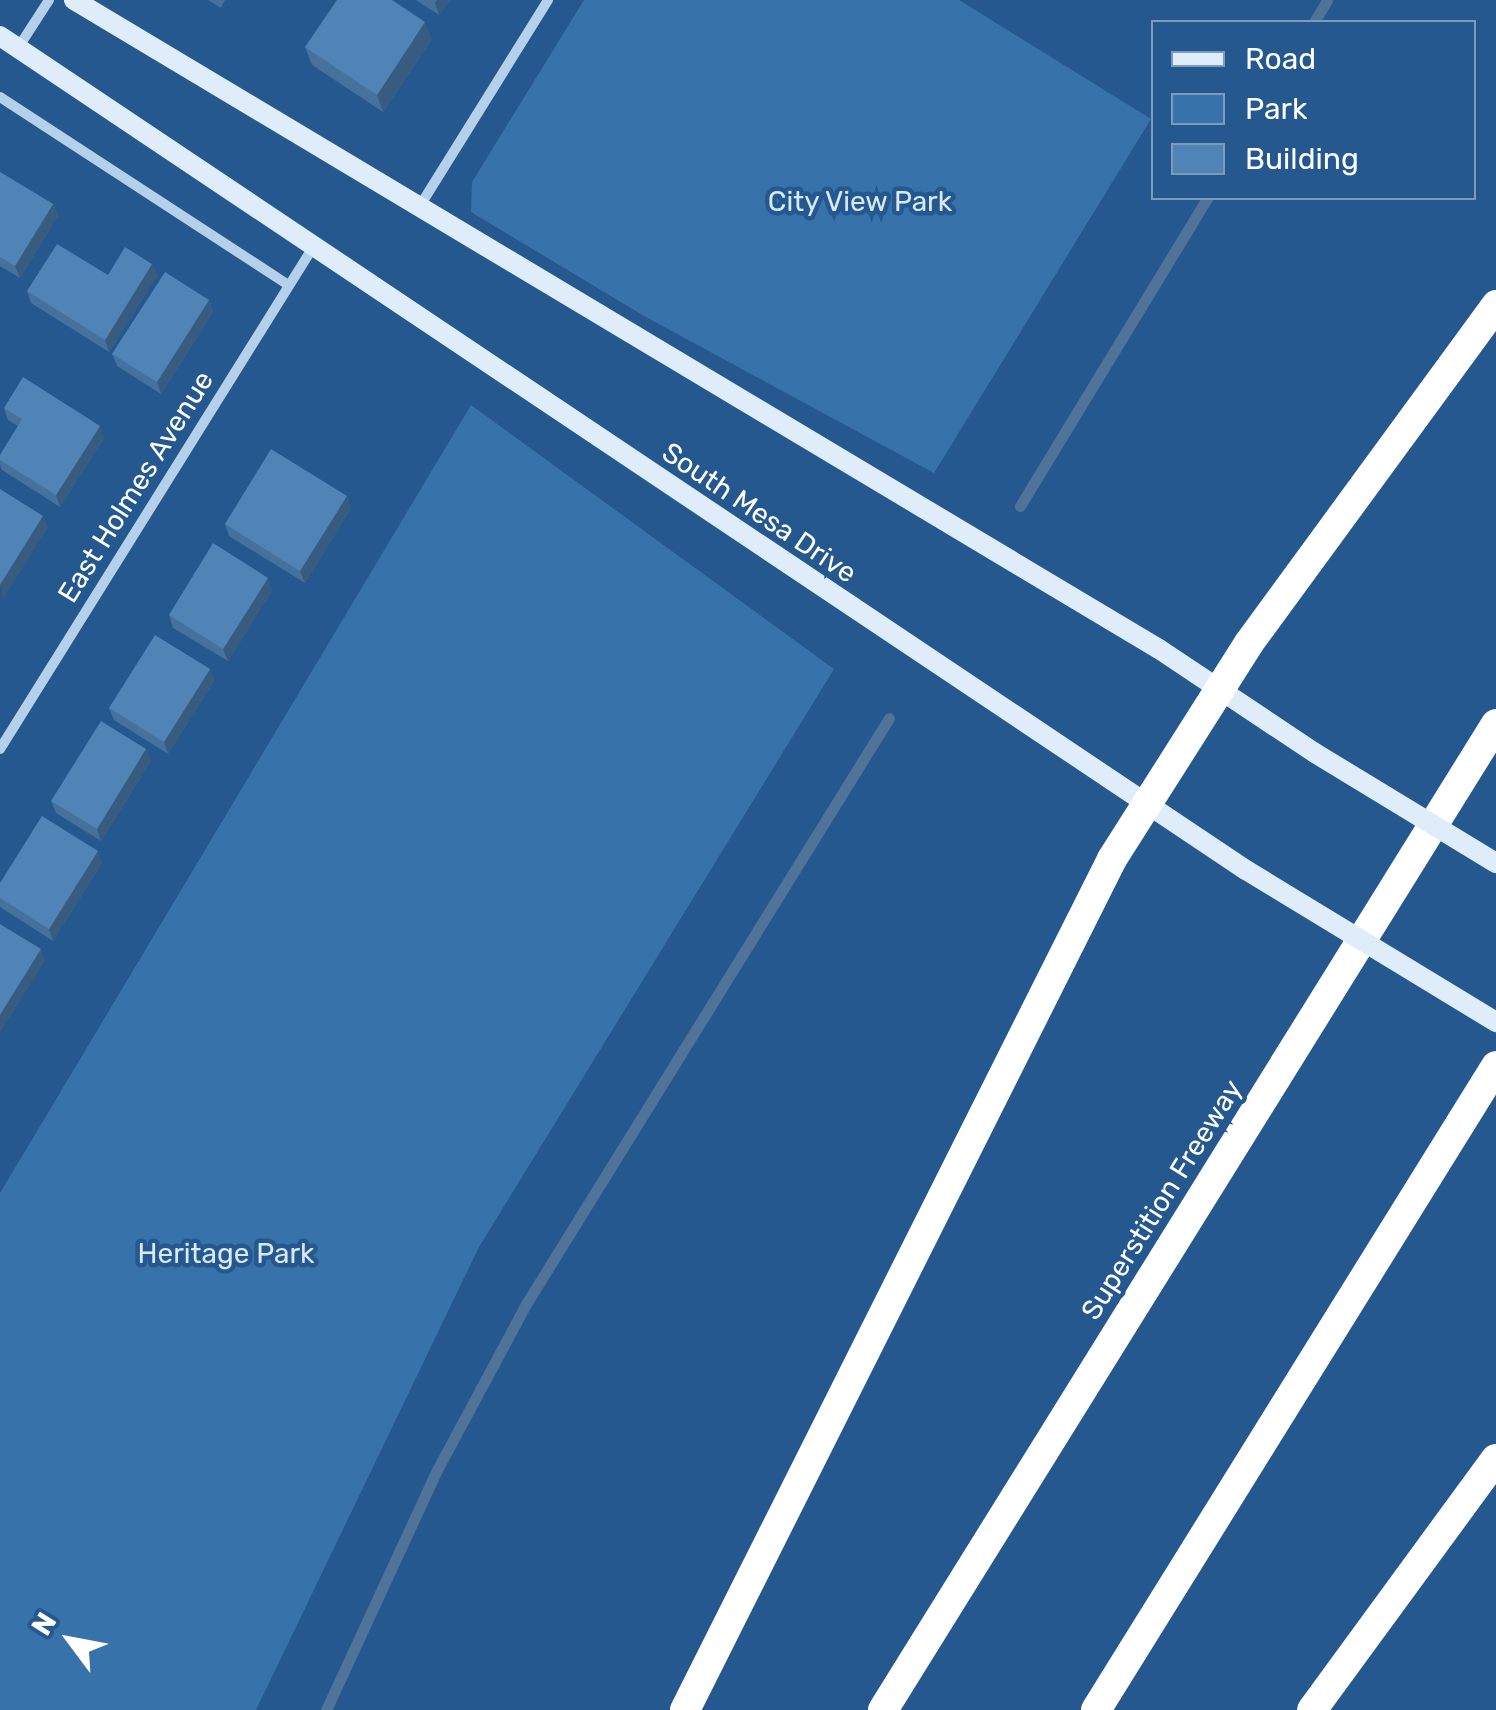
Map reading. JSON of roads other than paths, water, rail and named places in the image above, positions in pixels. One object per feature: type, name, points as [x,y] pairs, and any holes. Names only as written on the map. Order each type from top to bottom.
[{"type":"highway","points":[[685,1710],[1112,859],[1221,688],[1496,305]]},
{"type":"highway","name":"Superstition Freeway","points":[[883,1710],[1496,724]]},
{"type":"highway","points":[[1096,1710],[1496,1066]]},
{"type":"highway","points":[[1312,1710],[1496,1460]]},
{"type":"main road","points":[[74,0],[418,210],[1221,688],[1315,753],[1496,863]]},
{"type":"main road","name":"South Mesa Drive","points":[[9,42],[312,249],[1084,757],[1145,808],[1496,1022]]},
{"type":"street","points":[[9,42],[49,0]]},
{"type":"street","points":[[418,210],[548,0]]},
{"type":"street","points":[[0,97],[288,285]]},
{"type":"street","name":"East Holmes Avenue","points":[[0,749],[312,249]]},
{"type":"waterway","points":[[1315,20],[1327,0]]},
{"type":"waterway","points":[[1020,506],[1206,200]]},
{"type":"waterway","points":[[326,1710],[437,1470],[526,1304],[889,718]]},
{"type":"park label","name":"City View Park","points":[[860,202]]},
{"type":"park label","name":"Heritage Park","points":[[226,1254]]}]
